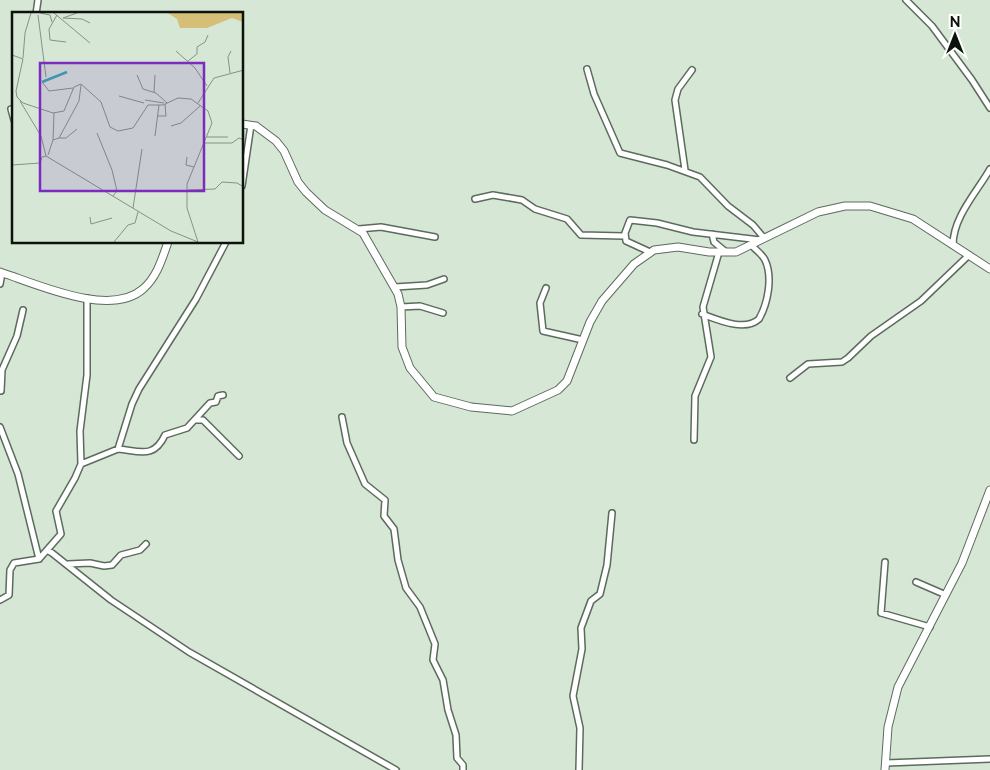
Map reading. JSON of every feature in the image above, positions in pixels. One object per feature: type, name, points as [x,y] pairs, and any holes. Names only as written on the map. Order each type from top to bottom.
[{"type":"main road","points":[[244,124],[263,130],[282,147],[306,192],[325,210],[359,229],[365,235],[395,287],[401,307],[401,339],[404,355],[410,368],[427,390],[440,400],[489,411],[519,410],[558,390],[567,381],[590,322],[602,301],[628,269],[650,252],[671,247],[722,252],[740,251],[818,212],[846,206],[870,206],[913,220],[990,269]]},
{"type":"main road","points":[[1,273],[87,298],[112,301],[126,299],[138,293],[155,274],[167,244]]},
{"type":"main road","points":[[885,766],[888,727],[898,687],[962,563],[990,490]]},
{"type":"street","points":[[906,0],[932,26],[990,108]]},
{"type":"street","points":[[587,69],[594,94],[620,153],[642,157],[685,170],[705,181],[728,206],[753,225],[762,239]]},
{"type":"street","points":[[685,170],[675,100],[678,90],[692,70]]},
{"type":"street","points":[[244,172],[251,125]]},
{"type":"street","points":[[954,245],[954,233],[959,220],[990,169]]},
{"type":"street","points":[[475,199],[493,195],[522,200],[535,209],[568,220],[581,235],[624,236]]},
{"type":"street","points":[[650,252],[627,242],[624,236],[628,222],[635,219],[693,232],[762,239]]},
{"type":"street","points":[[359,229],[381,227],[435,237]]},
{"type":"street","points":[[694,440],[695,396],[712,357],[702,314],[712,270],[722,252],[714,242],[712,234]]},
{"type":"street","points":[[118,449],[132,404],[139,389],[196,299],[225,244]]},
{"type":"street","points":[[702,314],[734,324],[752,324],[759,319],[769,287],[769,278],[766,262],[751,245]]},
{"type":"street","points":[[790,378],[808,364],[842,362],[848,358],[871,336],[921,301],[969,255]]},
{"type":"street","points":[[0,284],[1,273]]},
{"type":"street","points":[[395,287],[427,285],[444,279]]},
{"type":"street","points":[[546,288],[540,303],[543,331],[584,340]]},
{"type":"street","points":[[0,600],[9,595],[10,570],[14,562],[39,559],[61,534],[56,511],[81,464],[80,431],[87,376],[87,298]]},
{"type":"street","points":[[401,307],[420,306],[443,313]]},
{"type":"street","points":[[0,391],[2,370],[18,336],[23,310]]},
{"type":"street","points":[[81,464],[118,449],[152,452],[158,449],[165,435],[187,428],[210,403],[216,402],[218,396],[223,395]]},
{"type":"street","points":[[342,417],[347,443],[365,484],[385,500],[384,516],[394,529],[398,560],[406,588],[420,607],[435,644],[433,660],[443,680],[448,710],[456,735],[457,758],[463,765],[462,770]]},
{"type":"street","points":[[196,420],[204,420],[239,456]]},
{"type":"street","points":[[0,427],[18,474],[39,559]]},
{"type":"street","points":[[579,770],[580,728],[573,696],[581,655],[581,628],[591,601],[600,594],[607,565],[612,513]]},
{"type":"street","points":[[68,564],[90,563],[112,566],[121,555],[140,550],[146,544]]},
{"type":"street","points":[[46,550],[68,564],[118,605],[189,652],[396,770]]},
{"type":"street","points":[[885,562],[881,613],[930,627]]},
{"type":"street","points":[[916,582],[946,595]]},
{"type":"street","points":[[885,766],[990,759]]}]
